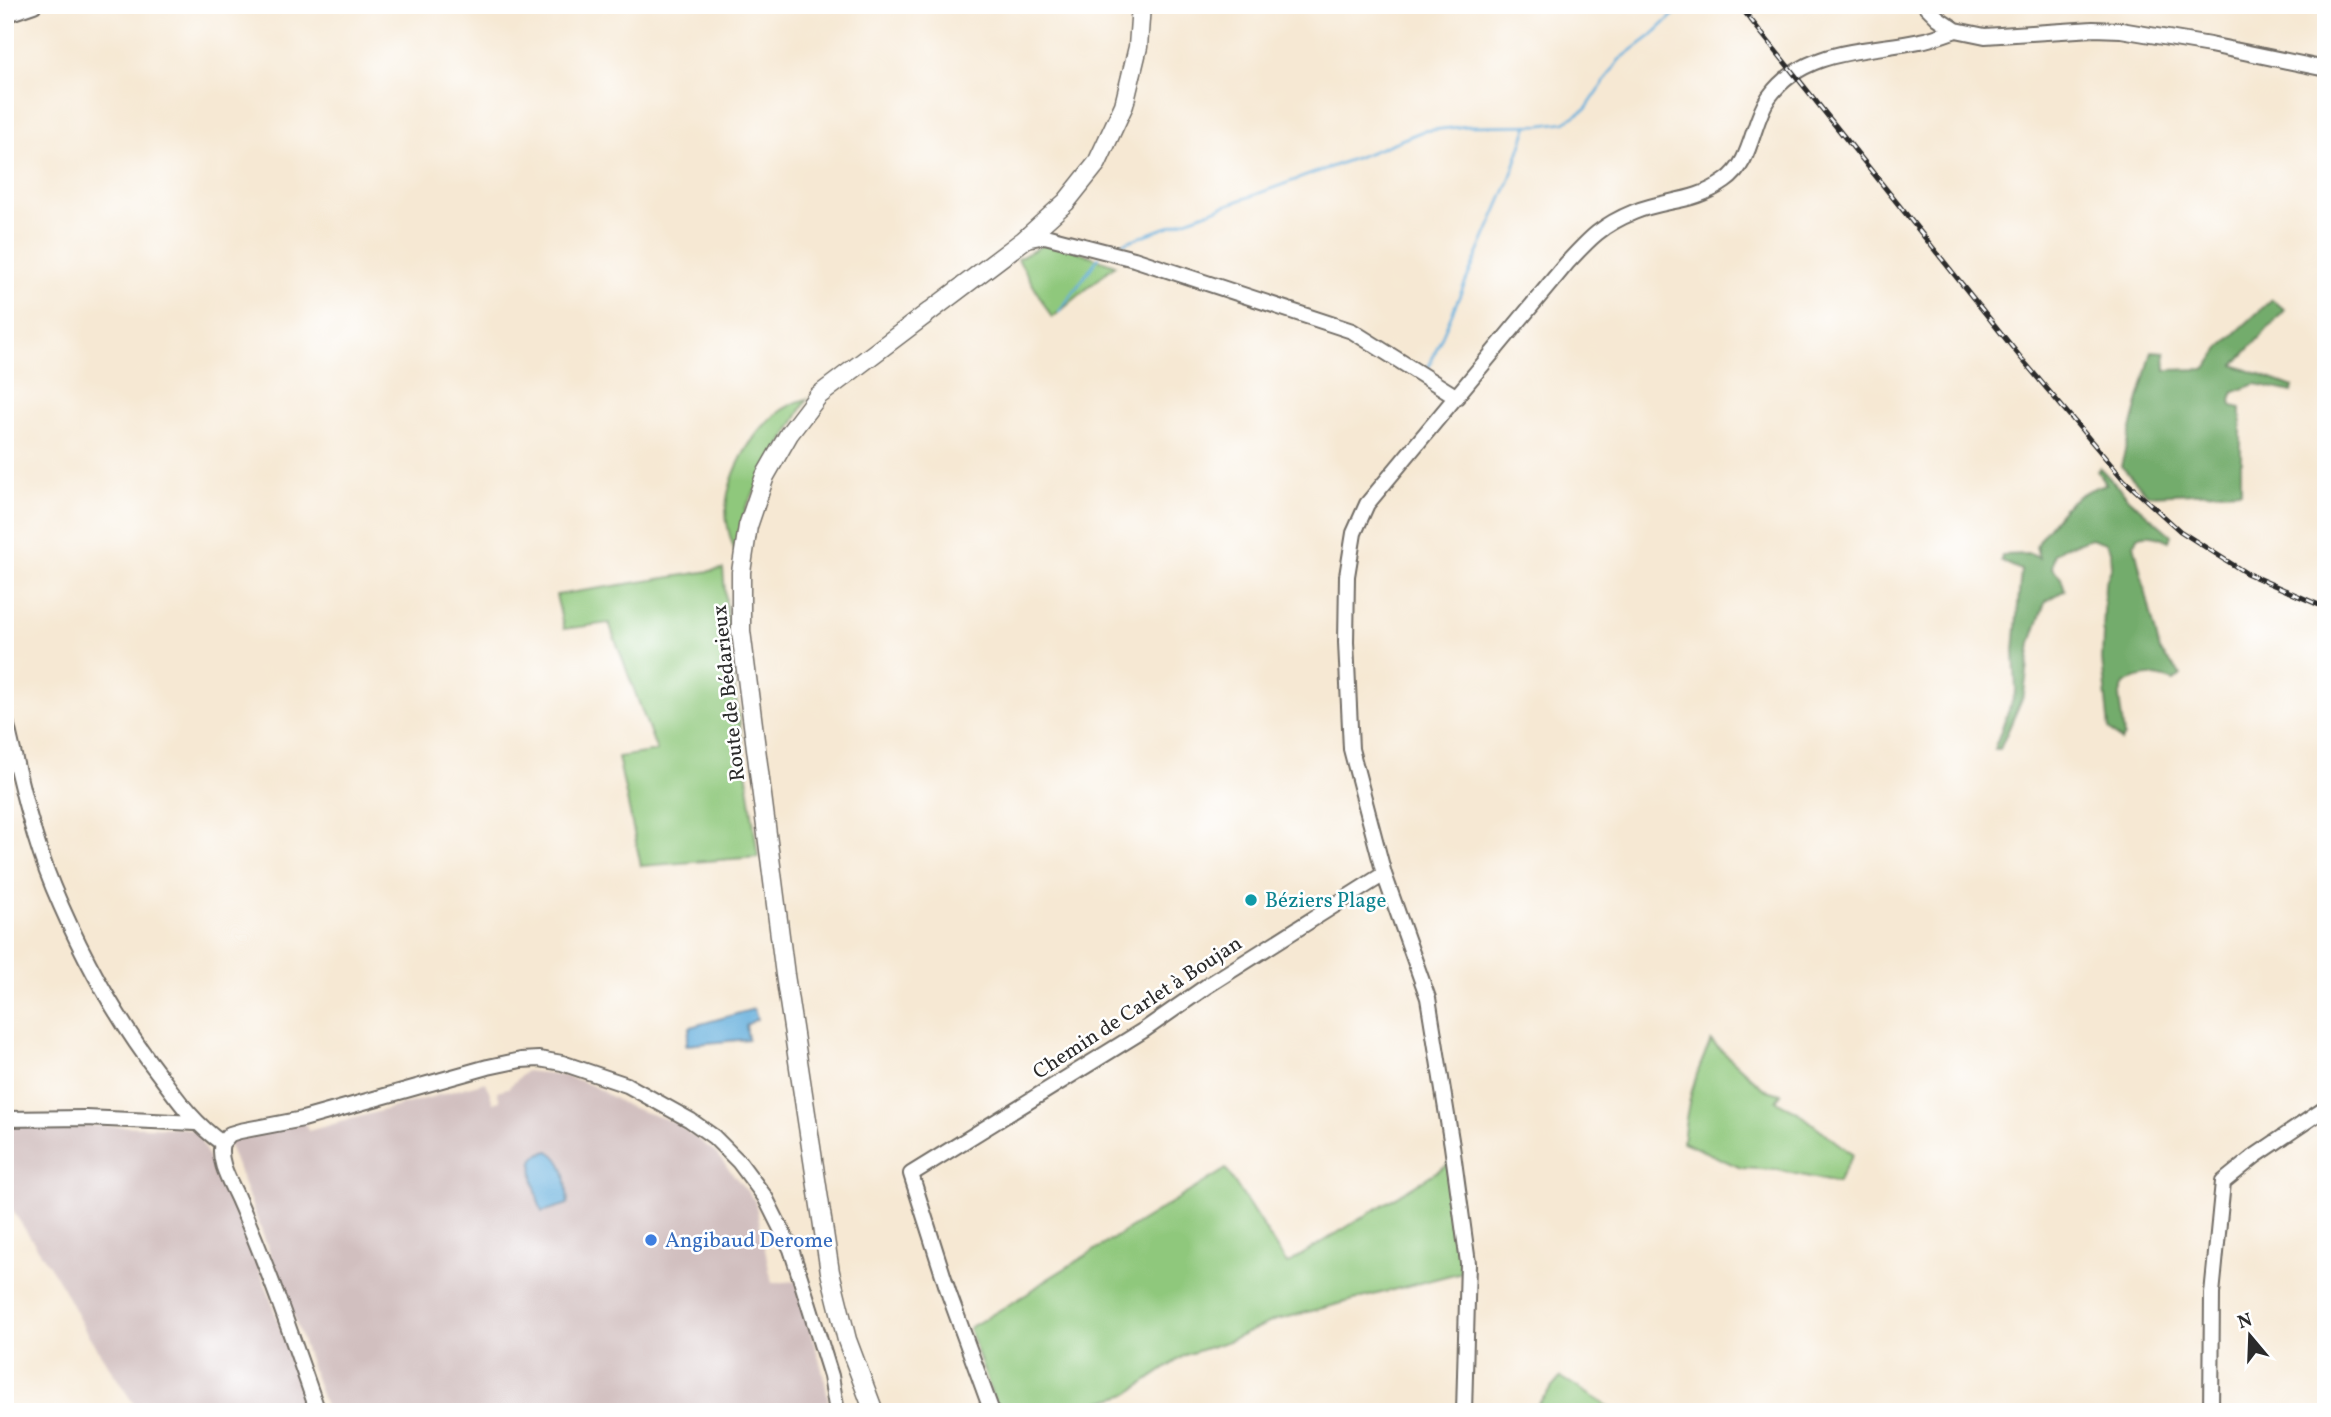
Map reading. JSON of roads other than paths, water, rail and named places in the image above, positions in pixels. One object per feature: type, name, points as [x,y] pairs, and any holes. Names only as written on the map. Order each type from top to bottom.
[{"type":"main road","name":"Route de Bédarieux","points":[[874,1407],[847,1340],[830,1272],[780,941],[743,644],[741,572],[748,526],[765,476],[789,434],[818,396],[1024,240],[1066,202],[1097,163],[1124,106],[1138,47],[1141,5]]},
{"type":"street","points":[[5,15],[34,5]]},
{"type":"street","points":[[1925,5],[1956,30],[1985,36],[2093,29],[2121,30],[2326,69]]},
{"type":"street","points":[[1464,1412],[1468,1263],[1428,999],[1384,874],[1351,749],[1346,642],[1347,576],[1354,533],[1367,504],[1567,263],[1599,229],[1636,211],[1691,198],[1728,180],[1744,158],[1773,91],[1793,75],[1821,59],[1862,48],[1922,41],[1956,30]]},
{"type":"street","points":[[1024,240],[1045,236],[1134,259],[1352,331],[1457,397]]},
{"type":"street","points":[[5,717],[23,793],[52,885],[89,964],[132,1039],[196,1123],[222,1143]]},
{"type":"street","name":"Chemin de Carlet à Boujan","points":[[992,1412],[949,1294],[911,1174],[1144,1030],[1207,986],[1384,874]]},
{"type":"street","points":[[318,1412],[260,1248],[228,1177],[221,1157],[222,1143],[230,1134],[240,1131],[303,1119],[488,1067],[539,1059],[562,1063],[627,1085],[690,1120],[714,1137],[739,1162],[765,1197],[791,1249],[831,1376],[837,1412]]},
{"type":"street","points":[[2211,1412],[2212,1294],[2223,1182],[2255,1156],[2326,1108]]},
{"type":"street","points":[[5,1119],[86,1118],[196,1123]]},
{"type":"water","points":[[754,1009],[757,1019],[746,1025],[748,1039],[686,1045],[690,1027]]},
{"type":"water","points":[[549,1151],[560,1161],[563,1168],[568,1204],[542,1212],[533,1163],[537,1156]]},
{"type":"waterway","points":[[1110,248],[1423,131],[1468,126],[1565,122],[1586,109],[1619,60],[1651,36],[1684,5]]},
{"type":"waterway","points":[[1426,373],[1509,182],[1528,125]]},
{"type":"waterway","points":[[1059,312],[1099,257]]},
{"type":"railway","points":[[1739,5],[2021,358],[2124,480],[2180,531],[2246,573],[2326,608]]},
{"type":"place","name":"Béziers Plage","points":[[1251,900]]},
{"type":"place","name":"Angibaud Derome","points":[[651,1240]]}]
